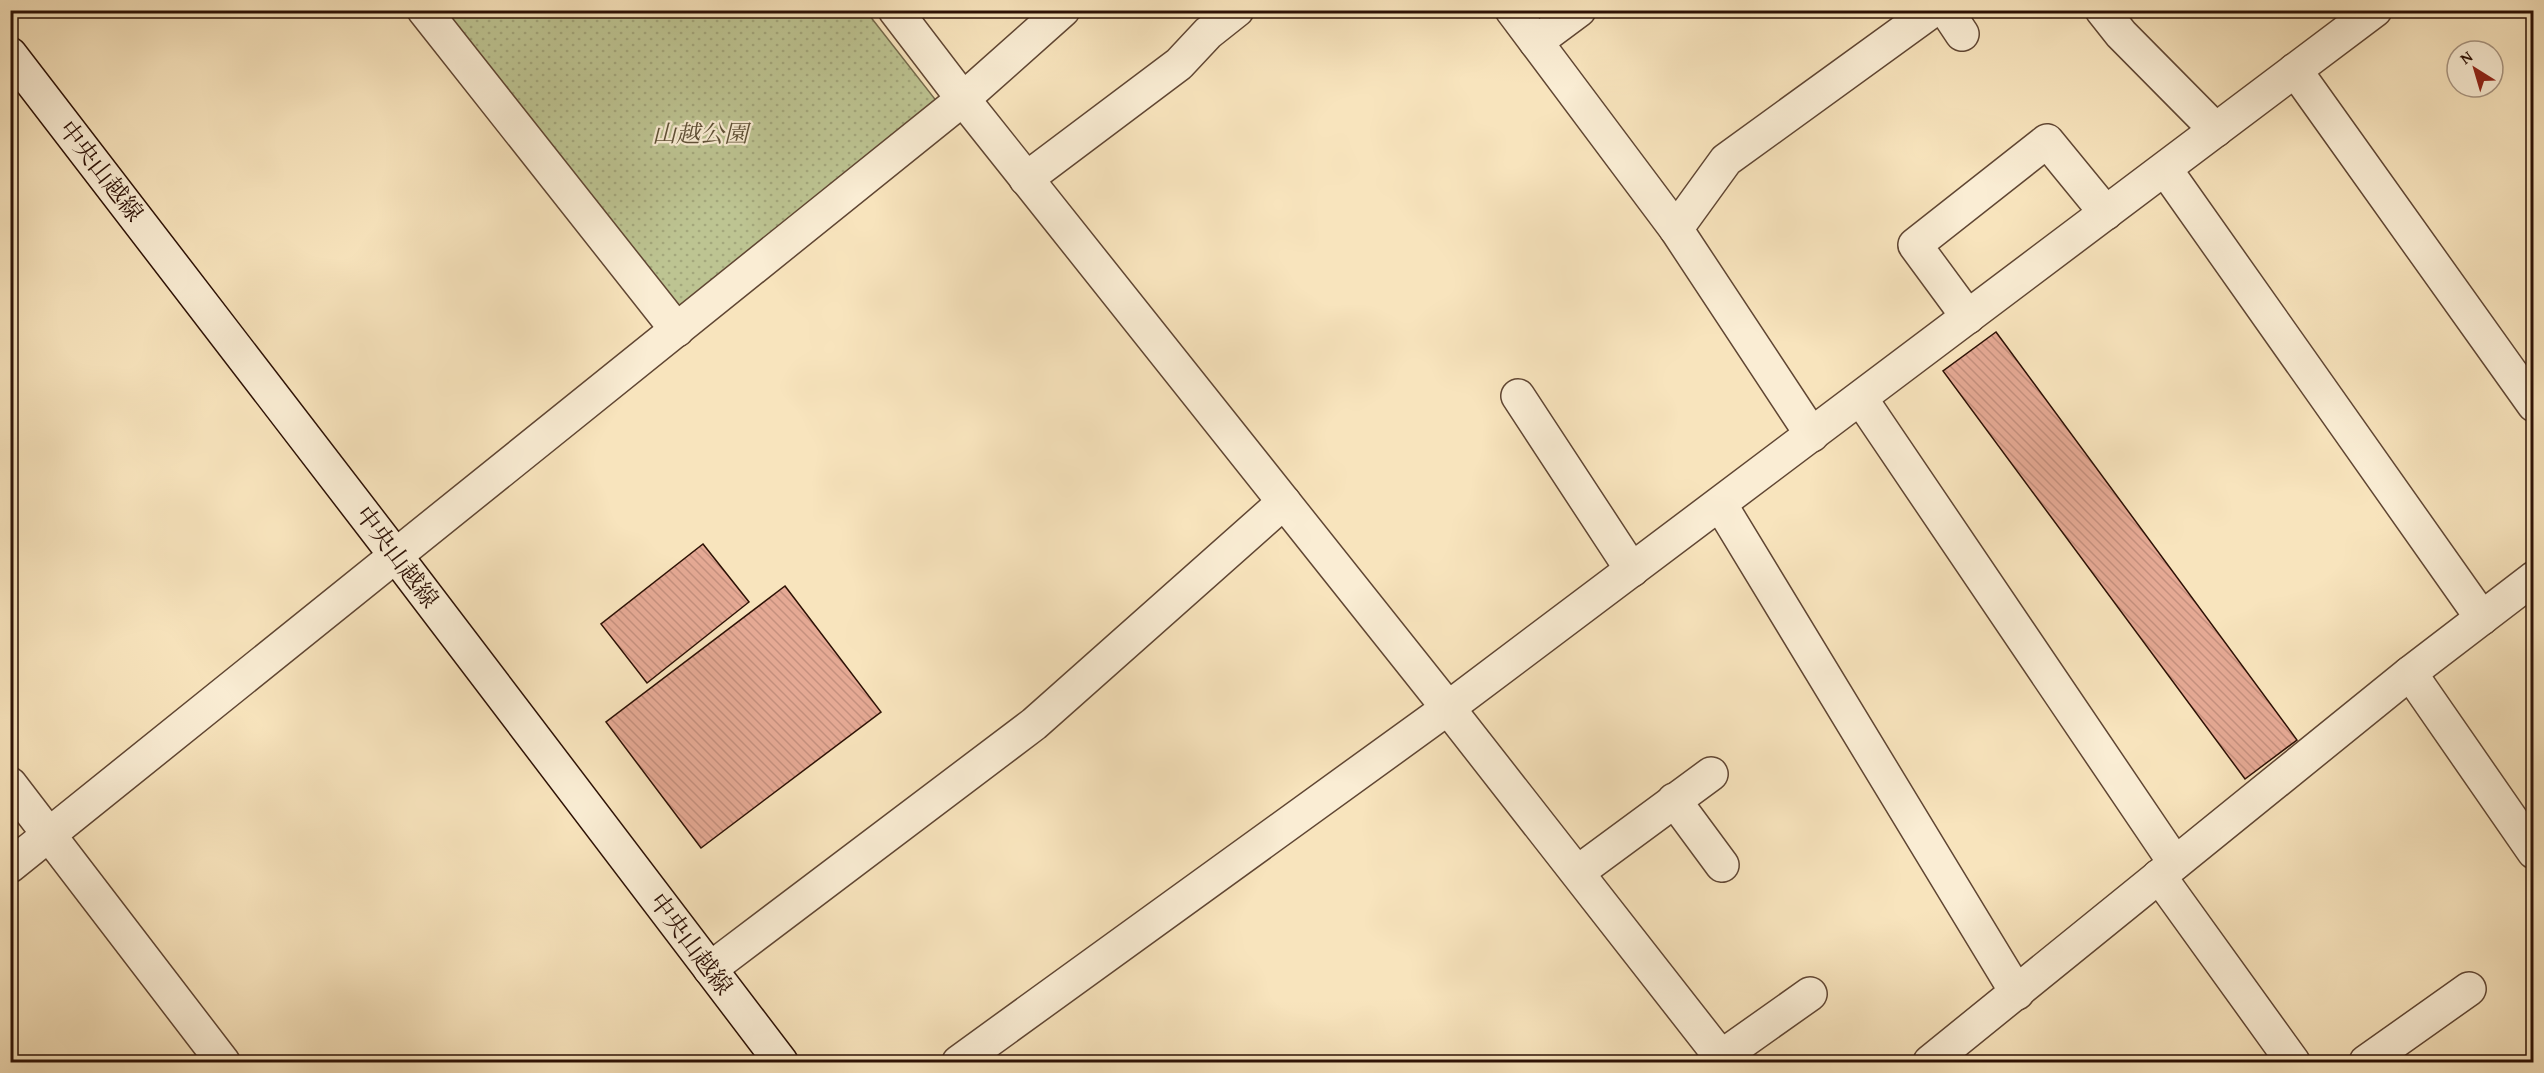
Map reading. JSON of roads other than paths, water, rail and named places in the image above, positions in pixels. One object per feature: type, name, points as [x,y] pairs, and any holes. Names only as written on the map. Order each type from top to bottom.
[{"type":"street","points":[[424,10],[677,330]]},
{"type":"street","points":[[895,10],[963,99],[1578,872],[1723,1060],[1810,994]]},
{"type":"street","points":[[10,866],[963,99],[1063,10]]},
{"type":"street","points":[[1026,178],[1179,64],[1208,33],[1238,10]]},
{"type":"street","points":[[1512,10],[1676,229],[1812,435]]},
{"type":"street","points":[[1536,42],[1579,10]]},
{"type":"street","points":[[1676,229],[1726,160],[1933,10]]},
{"type":"street","points":[[2102,10],[2121,34],[2216,130]]},
{"type":"street","points":[[959,1062],[1448,708],[2375,10]]},
{"type":"street","name":"中央山越線","points":[[10,54],[781,1062]]},
{"type":"street","points":[[2295,70],[2534,405]]},
{"type":"street","points":[[1968,317],[1915,245],[2047,141],[2106,213]]},
{"type":"street","points":[[2164,169],[2482,618]]},
{"type":"street","points":[[1518,396],[1632,570]]},
{"type":"street","points":[[1861,399],[2294,1062]]},
{"type":"street","points":[[710,969],[1034,724],[1284,502]]},
{"type":"street","points":[[1720,504],[2017,993]]},
{"type":"street","points":[[1930,1062],[2410,673],[2534,578]]},
{"type":"street","points":[[2410,673],[2534,852]]},
{"type":"street","points":[[1578,872],[1711,774]]},
{"type":"street","points":[[10,784],[223,1062]]},
{"type":"street","points":[[1674,800],[1722,865]]},
{"type":"street","points":[[2366,1062],[2469,989]]},
{"type":"park label","name":"山越公園","points":[[700,134]]}]
